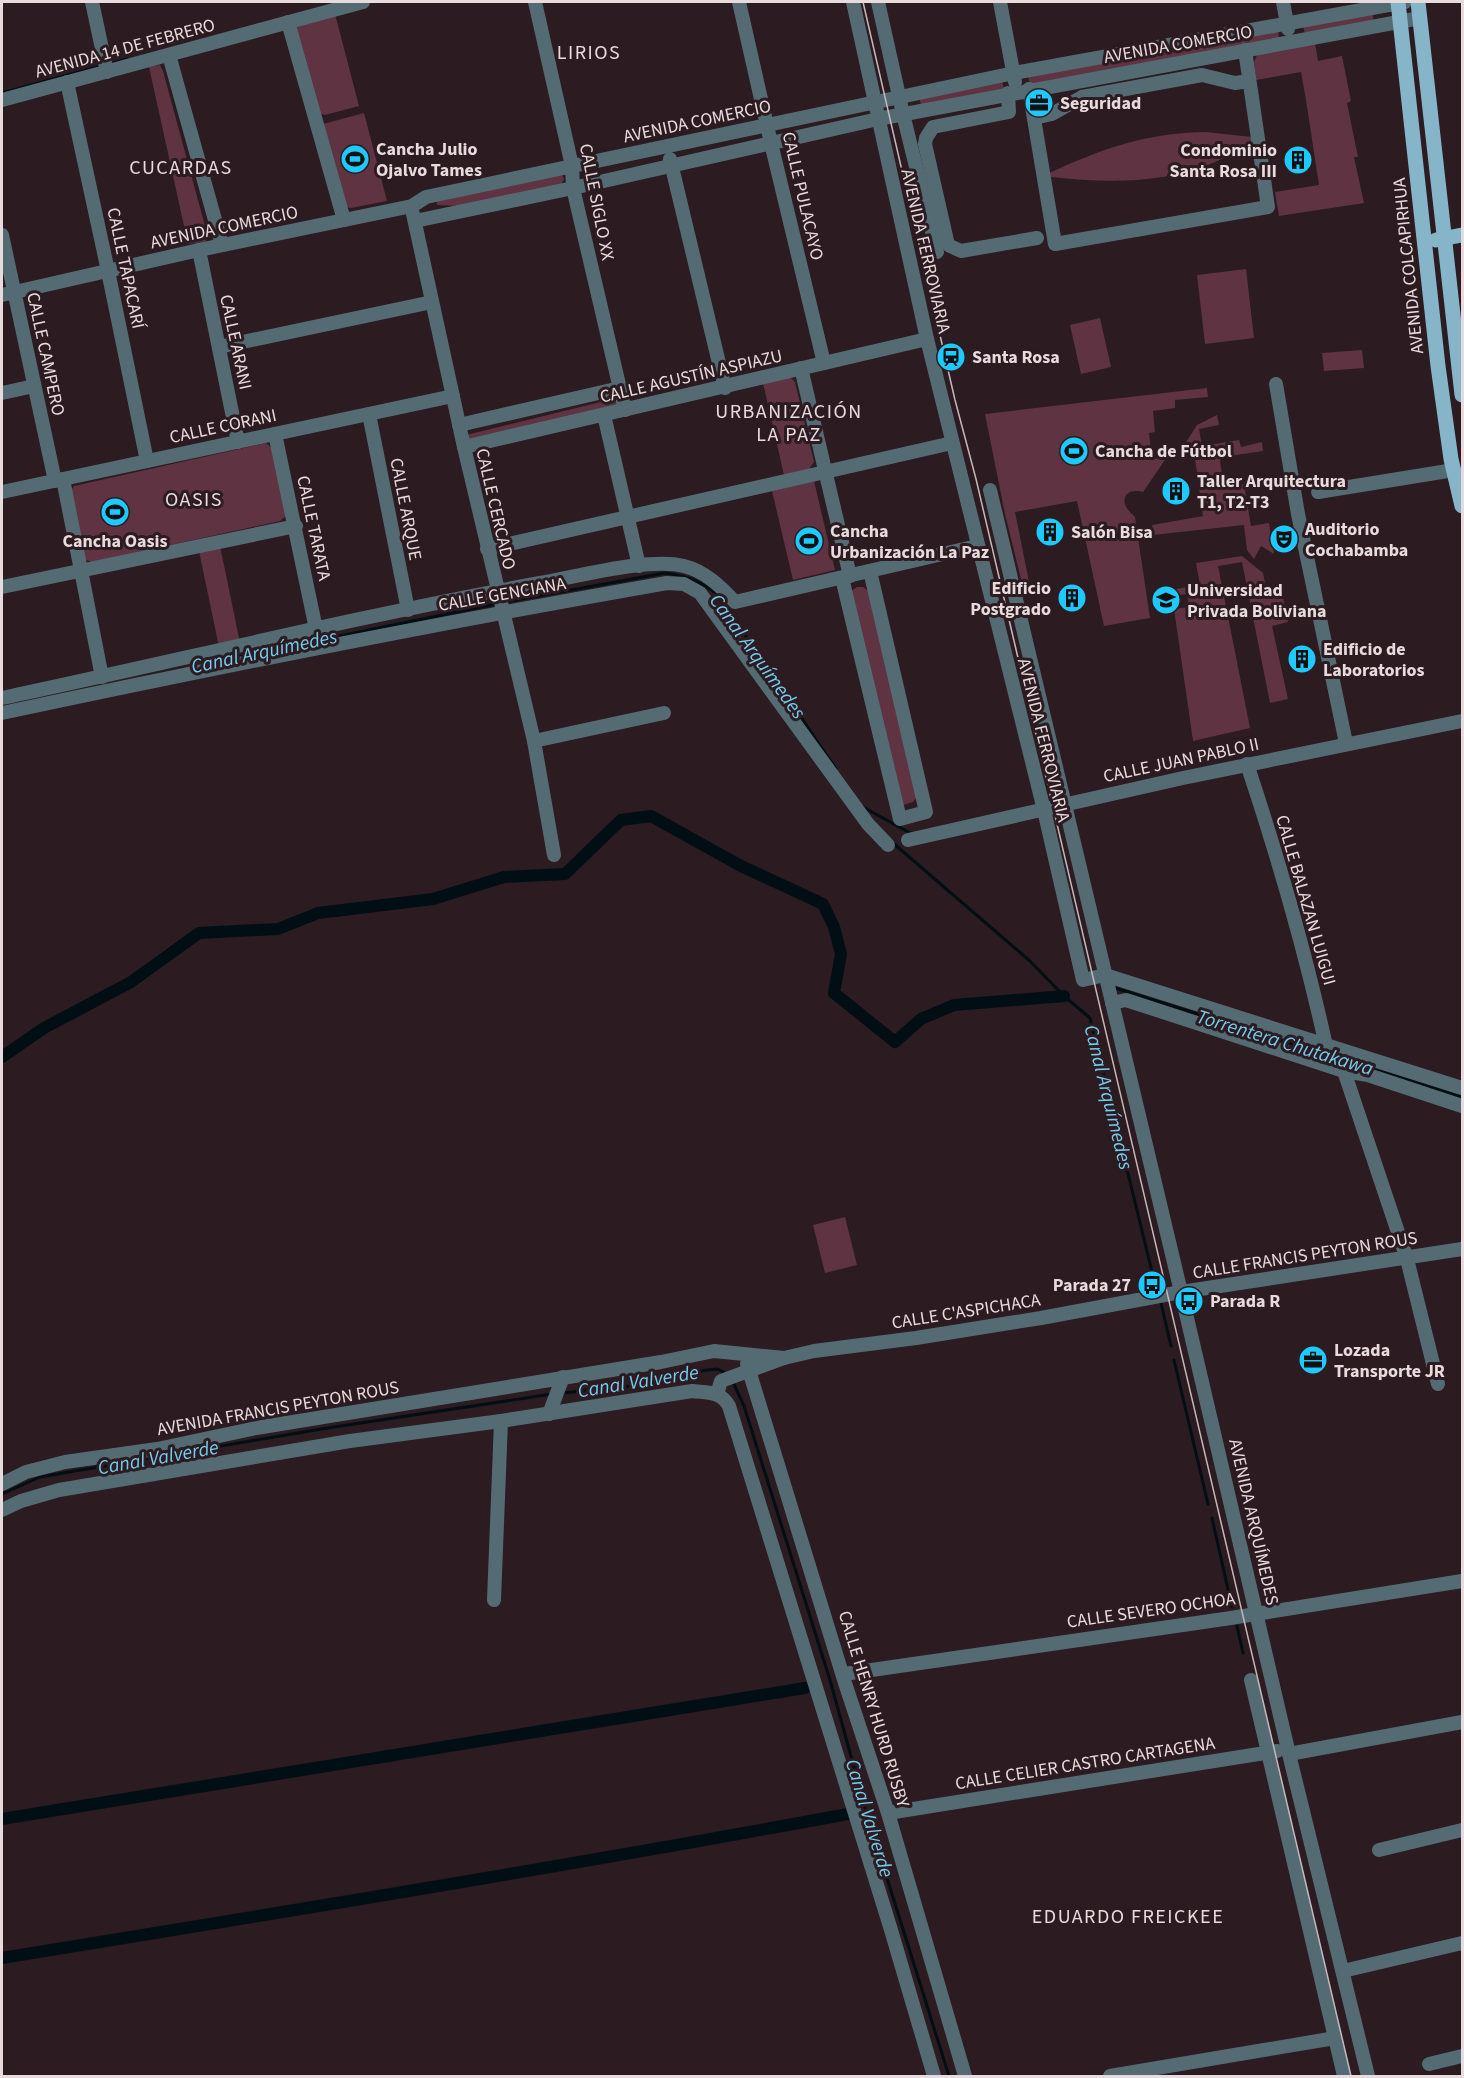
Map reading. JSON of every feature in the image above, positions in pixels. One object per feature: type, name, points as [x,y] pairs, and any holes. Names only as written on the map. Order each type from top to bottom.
[{"type":"main road","name":"AVENIDA COLCAPIRHUA","points":[[1401,2],[1401,21],[1438,366],[1462,506]]},
{"type":"main road","points":[[1418,2],[1462,395]]},
{"type":"main road","points":[[1425,241],[1462,235]]},
{"type":"street","points":[[92,2],[106,66]]},
{"type":"street","name":"AVENIDA 14 DE FEBRERO","points":[[2,100],[67,82],[106,66],[169,55],[363,2]]},
{"type":"street","name":"CALLE SIGLO XX","points":[[535,2],[572,166],[573,188],[625,410]]},
{"type":"street","name":"CALLE PULACAYO","points":[[739,2],[824,363]]},
{"type":"street","name":"AVENIDA FERROVIARIA","points":[[853,2],[927,339],[1044,810],[1083,980],[1105,975],[990,490]]},
{"type":"street","name":"AVENIDA FERROVIARIA","points":[[878,2],[937,252]]},
{"type":"street","points":[[1000,2],[1018,91],[1034,118],[1055,244],[1268,207],[1245,50]]},
{"type":"street","points":[[1283,2],[1290,41]]},
{"type":"street","name":"AVENIDA COMERCIO","points":[[8,294],[199,250],[412,206],[426,197],[876,101],[1014,73],[1401,2]]},
{"type":"street","name":"AVENIDA COMERCIO","points":[[415,221],[878,119],[1018,91],[1420,18]]},
{"type":"street","points":[[288,22],[344,220]]},
{"type":"street","points":[[169,55],[222,245]]},
{"type":"street","points":[[1034,118],[1052,114],[1082,97],[1202,75],[1235,83],[1249,81]]},
{"type":"street","name":"CALLE TAPACARÍ","points":[[67,82],[147,461]]},
{"type":"street","points":[[1018,91],[1009,112],[933,127],[925,144],[948,245],[962,251],[1037,238]]},
{"type":"street","points":[[667,146],[725,388]]},
{"type":"street","name":"CALLE CERCADO","points":[[412,206],[499,602],[534,741],[554,855]]},
{"type":"street","name":"CALLE CAMPERO","points":[[2,236],[8,294],[59,480],[81,570],[102,677]]},
{"type":"street","name":"CALLE ARANI","points":[[199,250],[238,442]]},
{"type":"street","points":[[219,347],[432,302]]},
{"type":"street","name":"CALLE AGUSTÍN ASPIAZU","points":[[464,447],[725,388],[927,339]]},
{"type":"street","points":[[801,368],[900,819],[926,813],[870,571]]},
{"type":"street","points":[[1276,384],[1298,514],[1346,743]]},
{"type":"street","points":[[2,393],[34,386]]},
{"type":"street","name":"CALLE AGUSTÍN ASPIAZU","points":[[459,425],[620,388]]},
{"type":"street","name":"CALLE CORANI","points":[[2,492],[453,396]]},
{"type":"street","name":"CALLE ARQUE","points":[[369,414],[408,610]]},
{"type":"street","points":[[604,415],[639,566]]},
{"type":"street","name":"CALLE TARATA","points":[[275,434],[316,629]]},
{"type":"street","points":[[487,549],[826,474],[952,443]]},
{"type":"street","points":[[1318,492],[1456,462]]},
{"type":"street","points":[[2,587],[296,526]]},
{"type":"street","points":[[846,577],[977,546]]},
{"type":"street","name":"CALLE GENCIANA","points":[[2,713],[321,646],[639,566],[666,564],[684,566],[701,573],[719,585],[735,602],[846,577]]},
{"type":"street","name":"CALLE GENCIANA","points":[[2,698],[408,610],[667,583],[684,584],[700,593],[868,824],[888,845]]},
{"type":"street","points":[[534,741],[664,713]]},
{"type":"street","name":"CALLE JUAN PABLO II","points":[[908,840],[1247,764],[1462,721]]},
{"type":"street","name":"CALLE BALAZAN LUIGUI","points":[[1247,764],[1288,890],[1308,964],[1326,1046]]},
{"type":"street","points":[[1105,975],[1462,1088]]},
{"type":"street","name":"AVENIDA ARQUÍMEDES","points":[[1105,975],[1368,2076]]},
{"type":"street","points":[[1112,1003],[1126,1000],[1344,1071],[1368,1075],[1462,1106]]},
{"type":"street","points":[[1344,1071],[1407,1259],[1438,1384]]},
{"type":"street","name":"CALLE FRANCIS PEYTON ROUS","points":[[1154,1298],[1181,1292],[1407,1259],[1462,1248]]},
{"type":"street","name":"CALLE C'ASPICHACA","points":[[719,1387],[744,1373],[784,1358],[814,1351],[916,1338],[1154,1298]]},
{"type":"street","name":"AVENIDA FRANCIS PEYTON ROUS","points":[[2,1484],[26,1472],[65,1462],[158,1449],[256,1428],[562,1382],[714,1351],[743,1354]]},
{"type":"street","name":"CALLE C'ASPICHACA","points":[[743,1354],[784,1358]]},
{"type":"street","name":"CALLE HENRY HURD RUSBY","points":[[743,1354],[744,1373],[888,1813],[964,2076]]},
{"type":"street","points":[[551,1407],[562,1382]]},
{"type":"street","points":[[2,1510],[21,1501],[59,1490],[350,1441],[501,1421],[551,1407],[719,1387],[729,1406],[891,1930],[933,2076]]},
{"type":"street","points":[[494,1600],[501,1421]]},
{"type":"street","name":"CALLE SEVERO OCHOA","points":[[844,1674],[1462,1581]]},
{"type":"street","points":[[1251,1680],[1344,2076]]},
{"type":"street","name":"CALLE CELIER CASTRO CARTAGENA","points":[[888,1813],[1268,1753],[1289,1752],[1462,1722]]},
{"type":"street","points":[[1379,1850],[1462,1830]]},
{"type":"street","points":[[1343,1971],[1462,1943]]},
{"type":"street","points":[[1110,2076],[1335,2038]]},
{"type":"street","points":[[1429,2064],[1462,2056]]},
{"type":"shaded area","points":[[1372,13],[1374,21],[1305,34],[1303,26]]},
{"type":"shaded area","points":[[335,14],[359,106],[325,115],[319,113],[294,25]]},
{"type":"shaded area","points":[[1278,29],[1279,38],[1030,84],[1028,76]]},
{"type":"shaded area","points":[[1315,43],[1318,61],[1342,56],[1351,101],[1347,103],[1358,157],[1354,157],[1364,203],[1279,216],[1275,192],[1319,185],[1306,100],[1301,72],[1256,80],[1254,62],[1258,53]]},
{"type":"shaded area","points":[[160,65],[208,237],[205,242],[188,244],[149,67]]},
{"type":"shaded area","points":[[1002,81],[1004,89],[921,105],[919,97]]},
{"type":"shaded area","name":"Cancha Julio Ojalvo Tames","points":[[364,113],[387,201],[351,208],[346,207],[323,124]]},
{"type":"shaded area","points":[[1206,132],[1252,137],[1253,144],[1201,168],[1158,178],[1122,181],[1087,180],[1051,177],[1049,173],[1107,149],[1144,139]]},
{"type":"shaded area","points":[[558,174],[564,179],[561,185],[458,206],[437,205],[437,199]]},
{"type":"shaded area","points":[[1246,269],[1254,338],[1205,344],[1197,275]]},
{"type":"shaded area","points":[[1100,318],[1111,367],[1081,374],[1070,325]]},
{"type":"shaded area","points":[[1362,350],[1364,368],[1324,371],[1322,353]]},
{"type":"shaded area","points":[[789,376],[795,382],[814,462],[809,469],[784,475],[763,383]]},
{"type":"shaded area","points":[[1207,388],[1208,397],[1175,400],[1175,408],[1153,411],[1155,432],[1149,433],[1152,459],[1167,457],[1143,492],[1133,491],[1125,497],[1126,506],[1135,517],[1150,618],[1104,626],[1077,501],[1015,512],[1029,582],[1022,583],[1005,514],[985,414]]},
{"type":"shaded area","points":[[617,398],[618,404],[467,441],[466,435]]},
{"type":"shaded area","points":[[1217,415],[1219,425],[1199,429],[1202,446],[1239,440],[1241,447],[1262,442],[1263,451],[1223,457],[1220,461],[1224,487],[1244,484],[1251,526],[1269,523],[1274,554],[1261,546],[1254,559],[1247,550],[1244,525],[1153,535],[1152,525],[1203,516],[1194,452],[1179,453],[1197,425]]},
{"type":"shaded area","points":[[266,443],[273,449],[287,515],[280,521],[93,562],[86,560],[82,555],[70,492],[74,486]]},
{"type":"shaded area","points":[[814,481],[835,570],[793,580],[772,491]]},
{"type":"shaded area","points":[[220,546],[240,643],[219,647],[199,551]]},
{"type":"shaded area","points":[[1242,556],[1263,573],[1266,587],[1275,585],[1281,587],[1288,622],[1272,626],[1288,699],[1270,703],[1242,562],[1218,566],[1250,728],[1193,741],[1174,609],[1189,607],[1187,594],[1172,596],[1170,590],[1200,585],[1196,563]]},
{"type":"shaded area","points":[[857,587],[863,587],[868,591],[916,798],[913,802],[903,805],[851,591]]},
{"type":"shaded area","points":[[845,1217],[857,1265],[825,1273],[813,1225]]},
{"type":"waterway","points":[[110,64],[127,59]]},
{"type":"waterway","points":[[2,93],[101,66]]},
{"type":"waterway","name":"Canal Arquímedes","points":[[505,602],[665,573],[699,582],[717,594],[836,769]]},
{"type":"waterway","name":"Canal Arquímedes","points":[[208,663],[496,604]]},
{"type":"waterway","points":[[863,807],[912,833]]},
{"type":"waterway","points":[[2,1057],[44,1028],[131,982],[199,933],[278,929],[318,913],[433,899],[504,877],[565,874],[621,820],[651,816],[741,866],[823,904],[834,927],[841,954],[834,993],[895,1042],[921,1019],[954,1005],[1064,996]]},
{"type":"waterway","name":"Canal Arquímedes","points":[[893,843],[1030,961],[1064,996],[1090,1018],[1156,1288]]},
{"type":"waterway","name":"Torrentera Chutakawa","points":[[1112,987],[1462,1097]]},
{"type":"waterway","name":"Canal Arquímedes","points":[[1161,1303],[1171,1346]]},
{"type":"waterway","name":"Canal Arquímedes","points":[[1174,1360],[1208,1504]]},
{"type":"waterway","name":"Canal Valverde","points":[[561,1393],[619,1388],[707,1370],[718,1369],[728,1375]]},
{"type":"waterway","name":"Canal Valverde","points":[[732,1380],[744,1406],[830,1680],[866,1811],[949,2076]]},
{"type":"waterway","name":"Canal Valverde","points":[[2,1494],[40,1477],[321,1429],[552,1394]]},
{"type":"waterway","name":"Canal Arquímedes","points":[[1212,1518],[1232,1607]]},
{"type":"waterway","name":"Canal Arquímedes","points":[[1237,1626],[1243,1653]]},
{"type":"waterway","points":[[2,1819],[805,1688]]},
{"type":"waterway","points":[[2,1958],[531,1870],[848,1814]]},
{"type":"tram line","points":[[863,2],[1351,2076]]},
{"type":"place","name":"Seguridad","points":[[1039,103]]},
{"type":"place","name":"Cancha Julio Ojalvo Tames","points":[[355,159]]},
{"type":"place","name":"Condominio Santa Rosa III","points":[[1298,160]]},
{"type":"place","name":"Santa Rosa","points":[[951,357]]},
{"type":"place","name":"Cancha de Fútbol","points":[[1074,451]]},
{"type":"place","name":"Taller Arquitectura T1, T2-T3","points":[[1176,491]]},
{"type":"place","name":"Cancha Oasis","points":[[115,512]]},
{"type":"place","name":"Salón Bisa","points":[[1050,532]]},
{"type":"place","name":"Auditorio Cochabamba","points":[[1284,539]]},
{"type":"place","name":"Cancha Urbanización La Paz","points":[[809,541]]},
{"type":"place","name":"Edificio Postgrado","points":[[1072,598]]},
{"type":"place","name":"Universidad Privada Boliviana","points":[[1166,600]]},
{"type":"place","name":"Edificio de Laboratorios","points":[[1302,659]]},
{"type":"place","name":"Parada 27","points":[[1152,1285]]},
{"type":"place","name":"Parada R","points":[[1189,1301]]},
{"type":"place","name":"Lozada Transporte JR","points":[[1313,1360]]},
{"type":"district","name":"LIRIOS","points":[[589,52]]},
{"type":"district","name":"CUCARDAS","points":[[181,167]]},
{"type":"district","name":"URBANIZACIÓN LA PAZ","points":[[789,422]]},
{"type":"district","name":"OASIS","points":[[194,499]]},
{"type":"district","name":"EDUARDO FREICKEE","points":[[1128,1916]]}]
